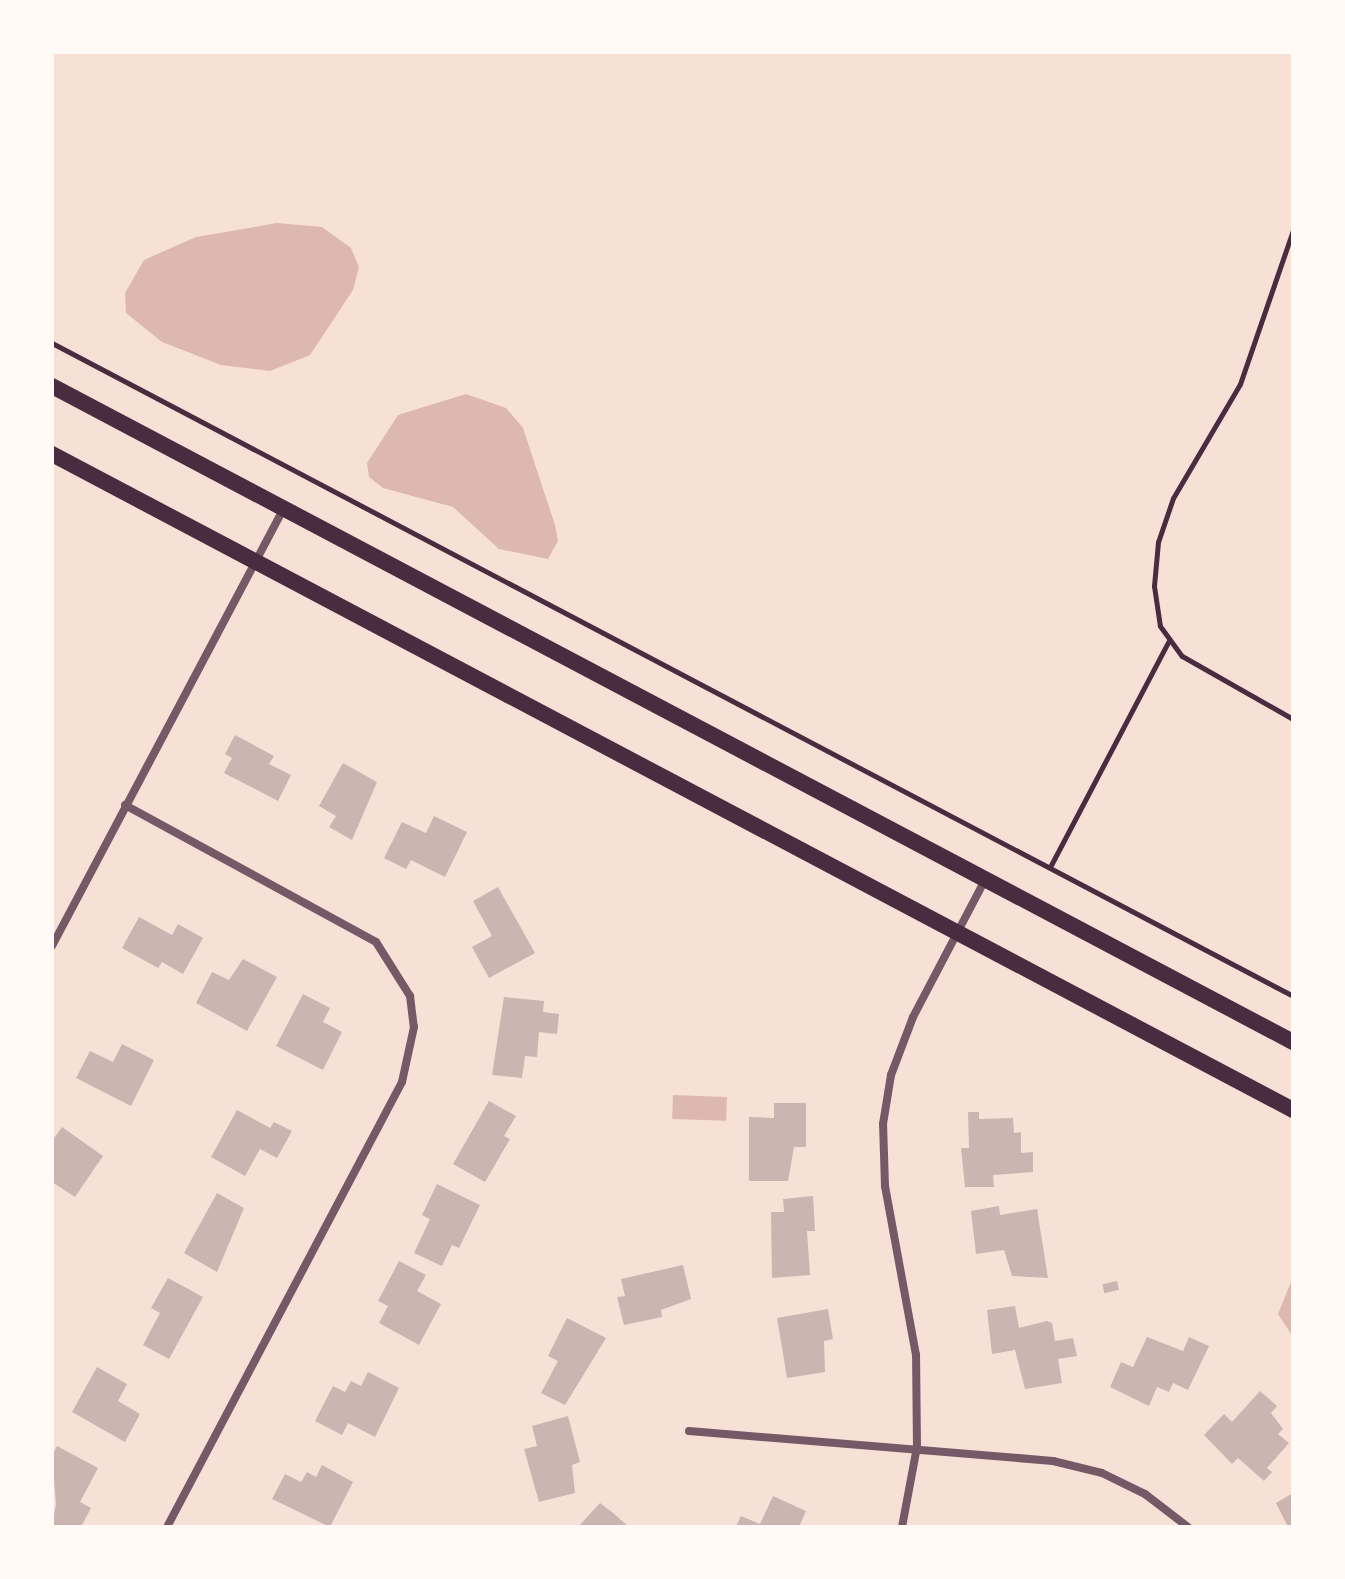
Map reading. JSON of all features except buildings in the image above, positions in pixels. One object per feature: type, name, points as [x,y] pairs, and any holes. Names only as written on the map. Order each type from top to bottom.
[{"type":"main road","points":[[52,386],[1293,1042]]},
{"type":"main road","points":[[52,454],[1293,1110]]},
{"type":"street","points":[[52,946],[283,509]]},
{"type":"street","points":[[125,805],[376,942],[410,996],[414,1027],[402,1082],[167,1527]]},
{"type":"street","points":[[902,1527],[917,1447],[916,1355],[885,1186],[883,1124],[891,1075],[913,1017],[985,880]]},
{"type":"street","points":[[689,1431],[917,1447],[1053,1461],[1102,1473],[1145,1494],[1188,1527]]},
{"type":"path","points":[[1293,230],[1240,384],[1173,498],[1158,542],[1154,586],[1160,626],[1168,642],[1196,666],[1293,719]]},
{"type":"path","points":[[52,343],[1293,996]]},
{"type":"path","points":[[1050,867],[1168,642]]},
{"type":"shaded area","points":[[277,223],[322,227],[351,248],[359,267],[353,290],[310,355],[270,371],[221,365],[162,342],[126,313],[125,293],[144,260],[196,237]]},
{"type":"shaded area","points":[[466,394],[506,408],[523,428],[555,525],[558,541],[548,559],[499,549],[453,507],[383,488],[369,477],[367,463],[398,415]]},
{"type":"shaded area","points":[[673,1095],[727,1097],[726,1121],[672,1119]]},
{"type":"shaded area","points":[[1293,1277],[1293,1337],[1278,1314]]}]
